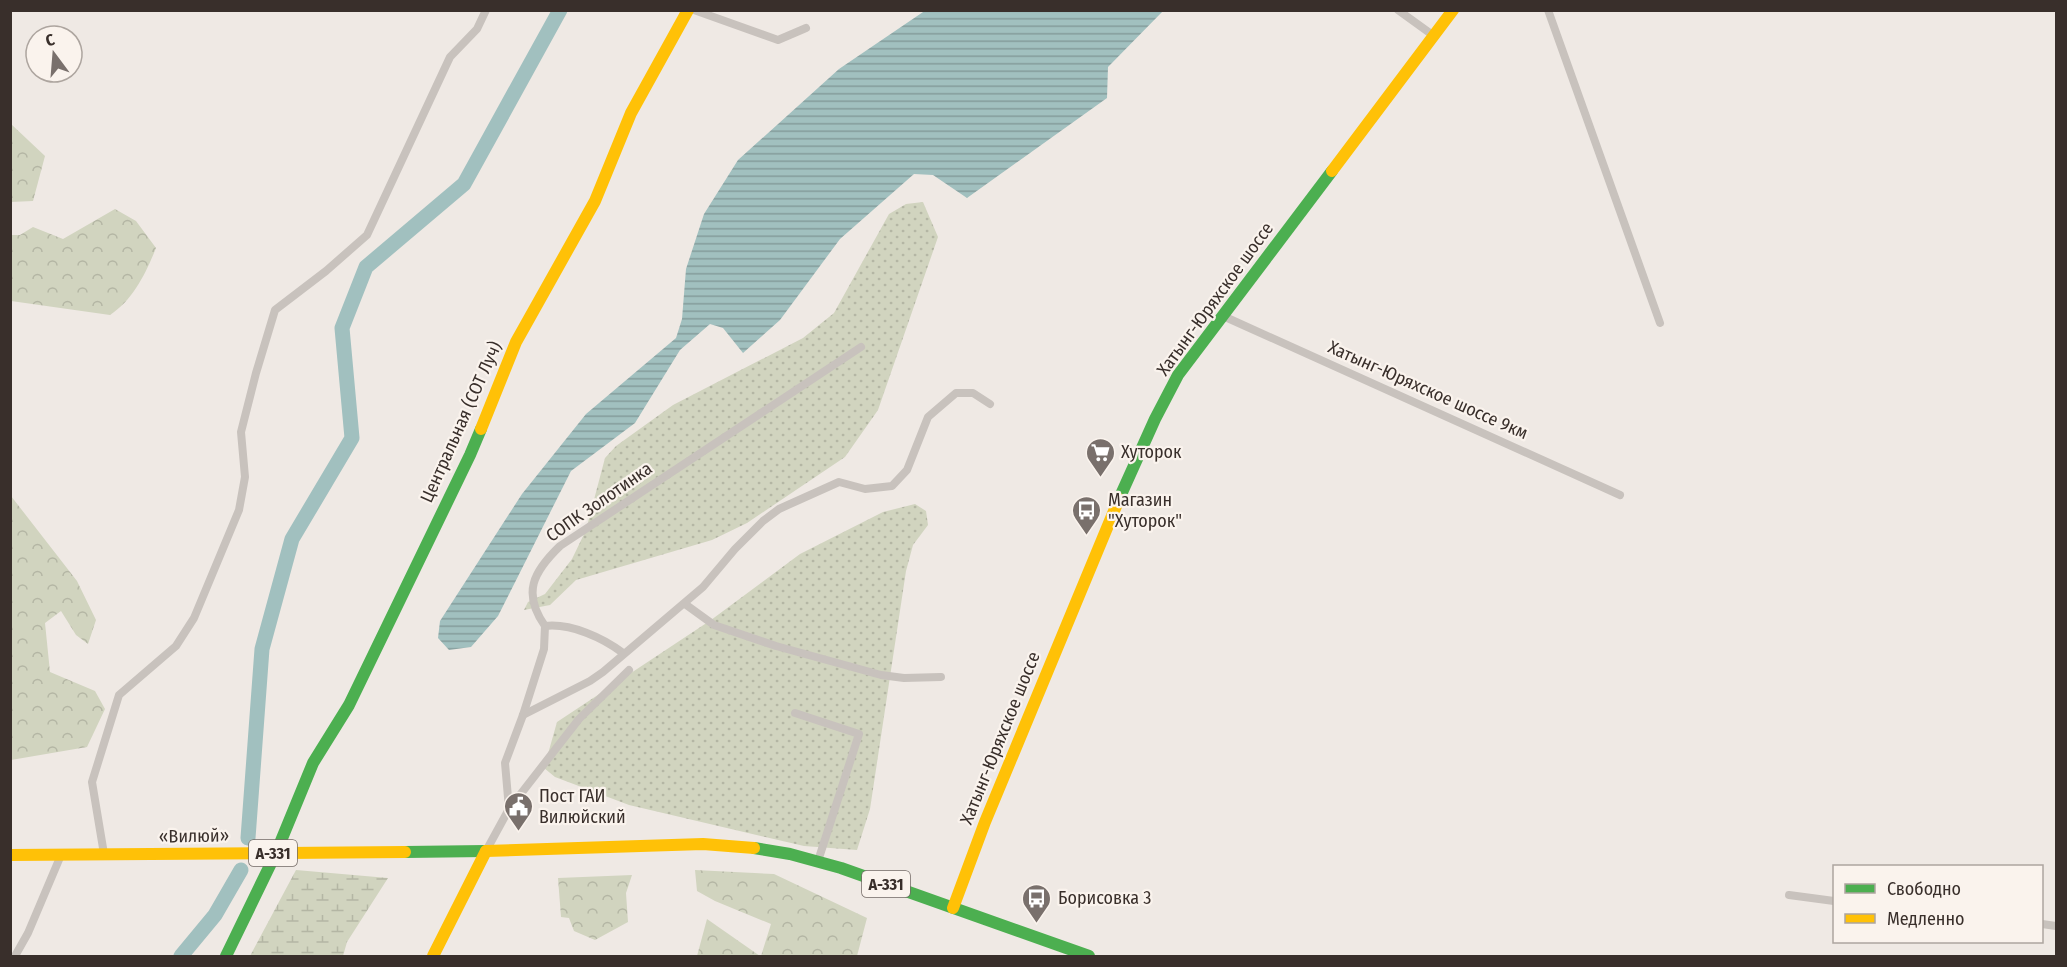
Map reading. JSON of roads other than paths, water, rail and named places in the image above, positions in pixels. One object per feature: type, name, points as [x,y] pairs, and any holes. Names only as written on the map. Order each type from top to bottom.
[{"type":"main road","name":"Центральная (СОТ Луч)","points":[[226,957],[276,853],[313,763],[349,705],[470,455],[516,342],[595,201],[631,113],[688,10]]},
{"type":"main road","name":"Хатынг-Юряхское шоссе","points":[[954,908],[985,822],[1102,536],[1155,419],[1178,375],[1453,10]]},
{"type":"main road","name":"А-331","points":[[486,851],[703,844],[761,848],[819,861],[1089,957]]},
{"type":"main road","name":"«Вилюй»","points":[[10,855],[486,851]]},
{"type":"main road","points":[[433,957],[486,851]]},
{"type":"street","points":[[104,854],[92,782],[119,695],[176,646],[194,618],[239,510],[245,477],[242,432],[256,373],[276,310],[367,235],[450,57],[477,29],[486,10]]},
{"type":"street","points":[[694,10],[778,39],[806,28]]},
{"type":"street","points":[[1398,10],[1434,36]]},
{"type":"street","points":[[1548,10],[1660,323]]},
{"type":"street","name":"Хатынг-Юряхское шоссе 9км","points":[[1222,316],[1620,495]]},
{"type":"street","name":"СОПК Золотинка","points":[[545,626],[536,612],[531,596],[532,589],[551,555],[560,546],[861,347]]},
{"type":"street","points":[[523,715],[590,681],[685,604],[703,587],[735,549],[763,521],[779,509],[839,482],[866,489],[892,486],[907,470],[928,417],[956,393],[973,393],[990,404]]},
{"type":"street","points":[[685,604],[714,625],[776,646],[881,675],[904,678],[941,676]]},
{"type":"street","points":[[509,809],[505,763],[544,649],[545,626],[554,625],[591,635],[609,643],[623,653]]},
{"type":"street","points":[[486,851],[509,809],[579,719],[629,670]]},
{"type":"street","points":[[795,713],[859,734],[819,861]]},
{"type":"street","points":[[15,957],[28,933],[61,855]]},
{"type":"street","points":[[1789,895],[1833,901]]},
{"type":"water","points":[[926,10],[1163,11],[1108,67],[1107,98],[967,198],[933,175],[914,174],[840,239],[780,320],[743,353],[723,328],[710,324],[680,350],[635,423],[571,471],[498,616],[471,647],[449,650],[438,638],[440,621],[522,494],[586,414],[676,338],[682,319],[686,269],[704,214],[738,160],[839,69]]},
{"type":"waterway","points":[[248,838],[262,649],[292,539],[352,438],[342,328],[366,267],[464,184],[560,10]]},
{"type":"waterway","points":[[181,956],[215,915],[241,870]]},
{"type":"place","name":"Хуторок","points":[[1100,478]]},
{"type":"place","name":"Магазин \"Хуторок\"","points":[[1087,536]]},
{"type":"place","name":"Пост ГАИ Вилюйский","points":[[518,832]]},
{"type":"place","name":"Борисовка 3","points":[[1037,924]]}]
